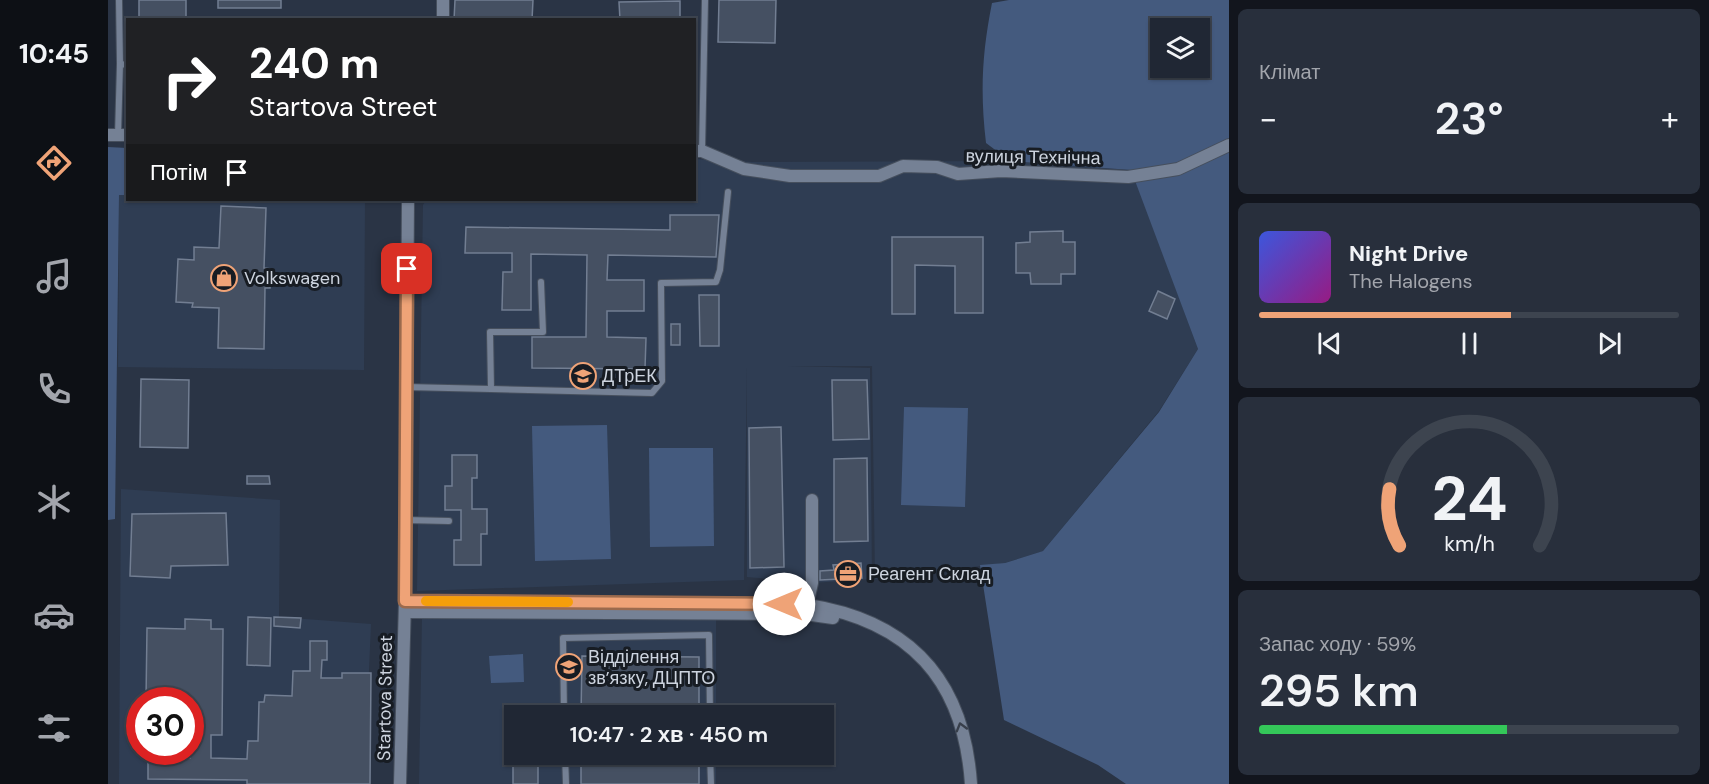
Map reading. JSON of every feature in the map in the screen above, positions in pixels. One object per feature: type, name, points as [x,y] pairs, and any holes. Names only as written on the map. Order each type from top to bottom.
[{"type":"street","points":[[442,18],[443,0]]},
{"type":"street","name":"вулиця Технічна","points":[[698,151],[744,169],[790,176],[879,176],[903,166],[914,166],[937,167],[958,174],[1001,171],[1128,177],[1178,169],[1229,145]]},
{"type":"street","name":"Startova Street","points":[[400,784],[405,607],[408,201]]},
{"type":"street","points":[[806,609],[812,583],[812,500]]},
{"type":"street","points":[[405,607],[838,609],[865,619],[892,633],[919,653],[937,675],[952,701],[963,734],[971,784]]},
{"type":"street","points":[[806,609],[833,618]]},
{"type":"lane","points":[[118,135],[119,0]]},
{"type":"lane","points":[[698,151],[705,0]]},
{"type":"lane","points":[[120,64],[126,65]]},
{"type":"lane","points":[[405,387],[652,393],[662,381],[661,283],[716,282],[720,270],[728,192]]},
{"type":"lane","points":[[491,389],[490,332],[543,332],[541,282]]},
{"type":"lane","points":[[405,520],[449,521]]},
{"type":"lane","points":[[564,705],[562,638],[709,635],[710,705]]},
{"type":"lane","points":[[565,765],[566,784]]},
{"type":"lane","points":[[710,765],[711,784]]},
{"type":"shaded area","points":[[1009,0],[1229,0],[1229,784],[1126,784],[1098,765],[1004,720],[980,565],[1005,563],[1043,551],[1159,412],[1198,349],[1131,170],[1010,161],[986,143],[983,73],[992,3]]},
{"type":"shaded area","points":[[108,147],[126,148],[126,195],[119,195],[115,519],[108,520]]},
{"type":"shaded area","name":"ДТрЕК","points":[[696,159],[753,162],[1010,161],[1132,170],[1198,349],[1159,411],[1043,551],[1005,563],[875,579],[872,366],[788,366],[870,368],[872,579],[812,583],[747,577],[747,366],[744,580],[417,591],[423,205],[425,201],[696,201]]},
{"type":"shaded area","points":[[119,195],[126,195],[126,201],[365,201],[364,370],[118,367]]},
{"type":"shaded area","points":[[904,407],[968,408],[965,507],[901,505]]},
{"type":"shaded area","points":[[607,425],[611,559],[535,561],[532,426]]},
{"type":"shaded area","points":[[649,448],[713,448],[714,546],[650,547]]},
{"type":"shaded area","points":[[121,489],[280,500],[279,617],[371,624],[364,784],[119,784]]},
{"type":"shaded area","name":"Відділення зв’язку, ДЦПТО","points":[[422,617],[716,619],[716,705],[504,705],[504,765],[716,765],[716,784],[419,784]]},
{"type":"shaded area","points":[[523,654],[524,682],[491,683],[489,656]]},
{"type":"building","points":[[139,0],[186,0],[186,18],[139,18]]},
{"type":"building","points":[[218,0],[281,0],[281,8],[218,8]]},
{"type":"building","points":[[455,0],[533,0],[532,18],[454,18]]},
{"type":"building","points":[[719,0],[776,0],[775,43],[718,42]]},
{"type":"building","points":[[680,1],[680,18],[620,18],[619,2]]},
{"type":"building","name":"Volkswagen","points":[[221,206],[266,208],[264,268],[271,269],[270,288],[265,288],[264,349],[218,348],[219,308],[192,307],[193,303],[176,302],[178,259],[194,260],[194,247],[219,248]]},
{"type":"building","points":[[670,215],[719,215],[716,257],[608,255],[607,280],[644,280],[644,311],[607,311],[607,337],[646,338],[645,369],[532,368],[532,337],[586,337],[587,255],[531,254],[531,310],[502,310],[503,272],[512,272],[512,253],[465,253],[466,227],[670,230]]},
{"type":"building","points":[[1063,231],[1063,242],[1075,242],[1075,274],[1061,274],[1061,284],[1031,284],[1030,273],[1016,273],[1016,243],[1030,242],[1030,232]]},
{"type":"building","points":[[892,237],[983,237],[983,313],[955,313],[955,266],[915,265],[915,314],[892,314]]},
{"type":"building","points":[[1158,291],[1175,299],[1167,319],[1149,311]]},
{"type":"building","points":[[699,295],[719,295],[719,346],[700,346]]},
{"type":"building","points":[[671,324],[680,324],[680,345],[671,345]]},
{"type":"building","points":[[141,379],[189,380],[188,448],[140,447]]},
{"type":"building","points":[[832,380],[867,380],[869,439],[833,440]]},
{"type":"building","points":[[781,427],[784,567],[750,568],[749,428]]},
{"type":"building","points":[[452,455],[477,455],[477,478],[472,478],[472,509],[487,509],[487,534],[481,534],[481,565],[454,565],[454,540],[461,540],[461,510],[445,510],[445,486],[452,486]]},
{"type":"building","points":[[867,458],[868,541],[834,542],[834,459]]},
{"type":"building","points":[[247,476],[269,476],[270,484],[247,484]]},
{"type":"building","points":[[226,513],[228,565],[171,566],[170,578],[130,576],[132,514]]},
{"type":"building","name":"Реагент Склад","points":[[861,563],[862,578],[820,580],[820,571],[834,570],[833,565]]},
{"type":"building","points":[[248,617],[271,618],[270,666],[247,665]]},
{"type":"building","points":[[274,617],[301,618],[300,628],[274,626]]},
{"type":"building","points":[[185,619],[211,620],[211,629],[223,629],[222,735],[211,735],[211,758],[247,759],[248,741],[258,741],[259,702],[264,702],[265,695],[292,696],[293,671],[310,671],[310,641],[327,641],[327,660],[322,660],[321,678],[342,678],[342,673],[371,673],[370,784],[247,784],[247,780],[148,779],[148,765],[204,765],[204,687],[146,687],[147,628],[185,629]]},
{"type":"building","points":[[582,656],[699,657],[699,705],[581,705]]},
{"type":"building","points":[[513,765],[538,765],[538,784],[513,784]]},
{"type":"building","points":[[581,765],[699,765],[699,784],[581,784]]},
{"type":"slow traffic","points":[[426,601],[568,602]]},
{"type":"place","name":"Volkswagen","points":[[224,278]]},
{"type":"place","name":"ДТрЕК","points":[[583,376]]},
{"type":"place","name":"Реагент Склад","points":[[848,574]]},
{"type":"place","name":"Відділення зв’язку, ДЦПТО","points":[[569,667]]},
{"type":"route","points":[[407,269],[405,601],[784,604]]}]
